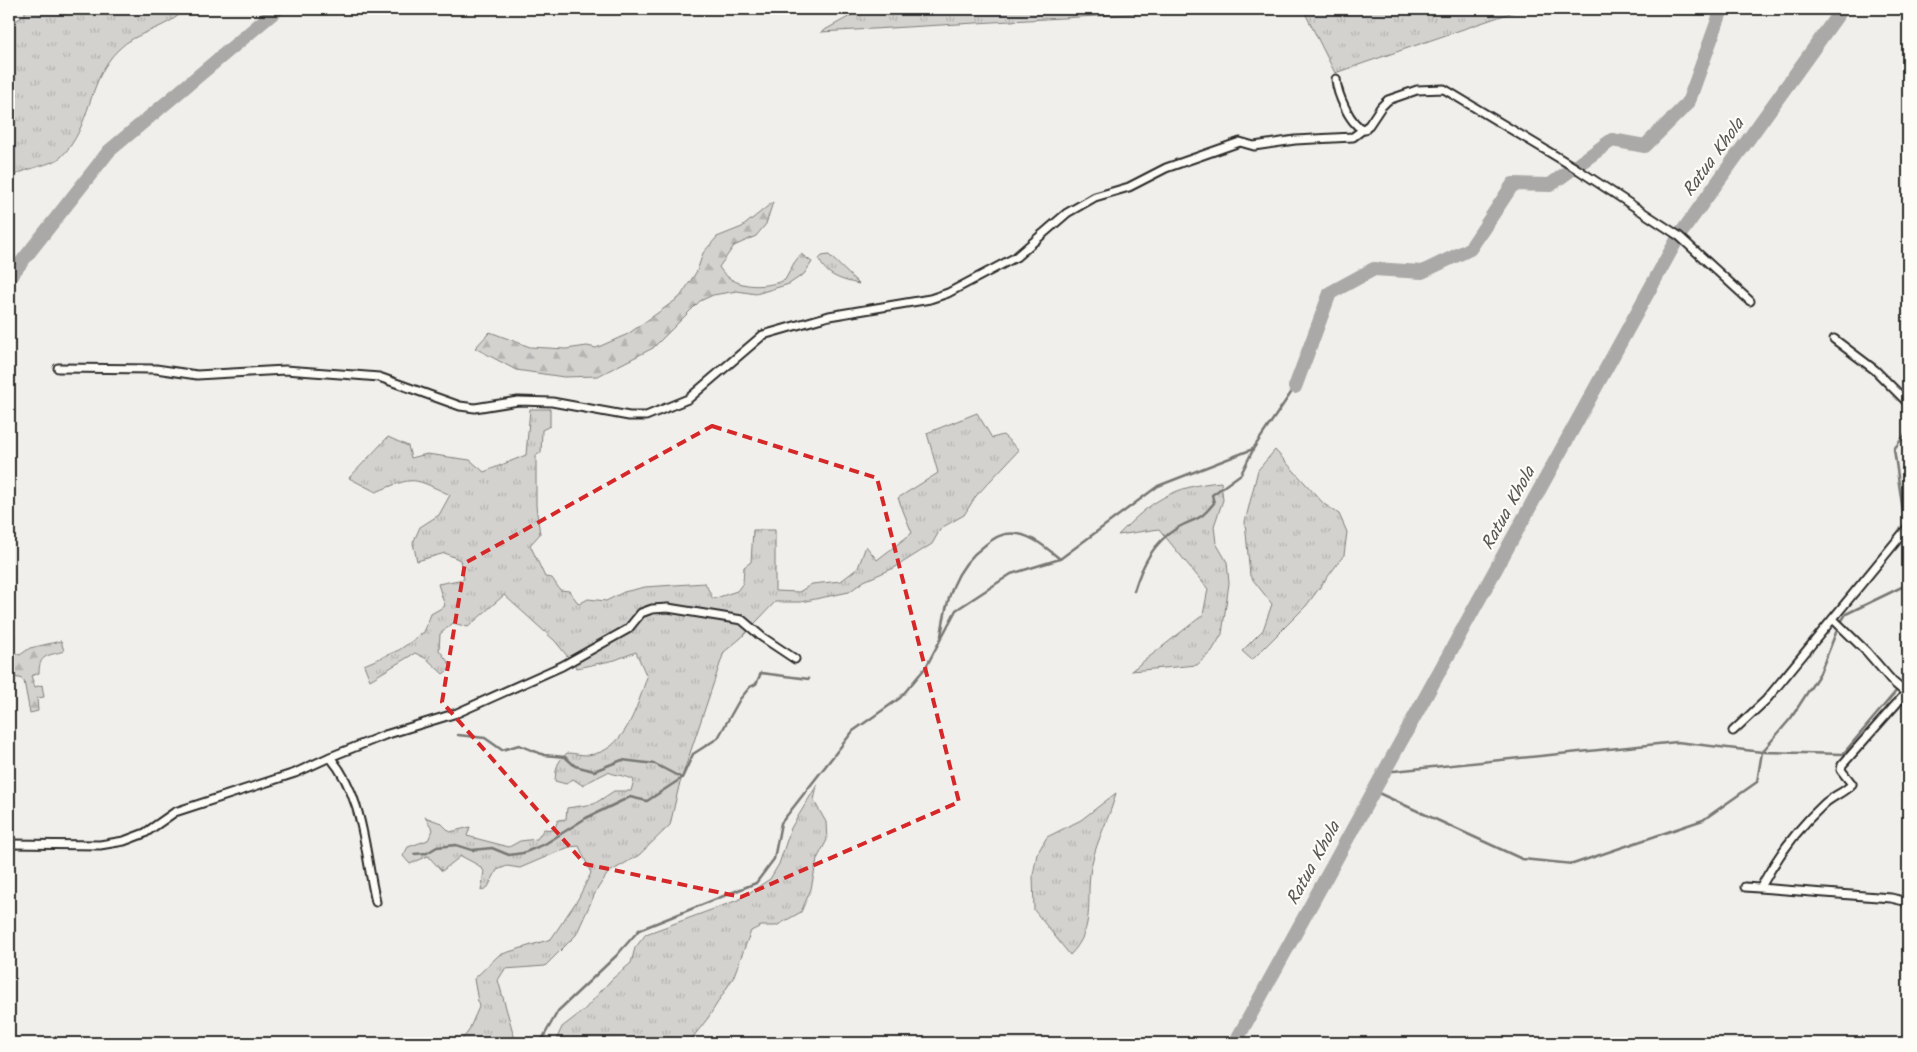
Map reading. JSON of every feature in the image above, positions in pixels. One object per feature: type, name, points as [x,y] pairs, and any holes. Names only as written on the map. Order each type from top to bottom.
[{"type":"street","points":[[1336,79],[1336,90],[1350,118],[1358,128],[1365,130]]},
{"type":"street","points":[[58,368],[156,369],[197,375],[285,370],[379,377],[468,407],[475,408],[518,401],[552,402],[629,416],[646,416],[688,399],[763,335],[829,316],[930,299],[948,292],[1016,257],[1067,213],[1095,197],[1129,187],[1180,162],[1240,142],[1254,146],[1295,140],[1353,137],[1365,130],[1388,100],[1417,90],[1444,88],[1574,167],[1679,236],[1750,301]]},
{"type":"street","points":[[1834,339],[1875,370],[1908,403]]},
{"type":"street","points":[[1733,731],[1766,700],[1908,526]]},
{"type":"street","points":[[9,844],[100,845],[124,841],[161,824],[164,818],[246,788],[295,773],[385,735],[457,713],[562,666],[628,629],[641,613],[652,609],[668,608],[742,620],[762,637],[795,658]]},
{"type":"street","points":[[1761,887],[1776,859],[1809,818],[1832,797],[1852,784],[1841,770],[1842,765],[1907,694],[1893,682],[1867,652],[1833,619]]},
{"type":"street","points":[[330,758],[340,769],[357,802],[376,902]]},
{"type":"street","points":[[1745,887],[1891,898],[1908,902]]},
{"type":"highlighted area","points":[[712,426],[877,478],[959,802],[741,897],[585,864],[442,702],[465,563]]},
{"type":"green space","points":[[25,9],[185,9],[170,21],[134,38],[118,50],[100,75],[79,132],[58,160],[9,178],[9,25],[25,15]]},
{"type":"green space","points":[[863,9],[1217,9],[821,32]]},
{"type":"green space","points":[[1303,9],[1522,9],[1335,73]]},
{"type":"green space","points":[[773,202],[766,224],[756,236],[734,246],[719,267],[732,280],[740,283],[758,286],[767,285],[785,280],[801,254],[812,262],[804,274],[789,284],[756,294],[737,291],[713,295],[700,301],[653,348],[598,376],[564,377],[516,370],[475,348],[490,332],[530,347],[566,349],[587,346],[596,348],[628,334],[680,297],[697,271],[703,253],[717,237],[742,227]]},
{"type":"green space","points":[[829,255],[859,284],[840,279],[826,270],[819,259],[822,256]]},
{"type":"green space","points":[[530,409],[550,409],[550,426],[542,430],[541,453],[536,455],[536,506],[540,534],[530,545],[545,577],[552,578],[560,590],[569,591],[579,604],[588,599],[606,601],[624,592],[645,587],[705,583],[713,599],[737,591],[743,583],[744,567],[751,562],[753,530],[775,530],[775,591],[799,592],[812,584],[841,581],[858,568],[866,546],[877,560],[912,533],[898,498],[938,473],[927,433],[977,413],[992,438],[1003,435],[1019,450],[976,496],[964,515],[941,528],[932,544],[894,568],[864,581],[849,592],[801,602],[775,602],[741,638],[724,652],[679,786],[670,825],[639,855],[608,873],[596,891],[576,935],[545,966],[505,969],[498,980],[516,1043],[459,1043],[468,1032],[479,1007],[474,979],[499,955],[551,939],[578,899],[591,873],[579,846],[569,847],[520,868],[507,866],[497,870],[488,887],[481,891],[484,871],[478,865],[461,856],[442,871],[428,856],[410,864],[403,856],[408,847],[428,840],[433,830],[425,817],[441,823],[450,832],[470,827],[467,836],[509,847],[520,841],[537,839],[544,829],[554,830],[558,820],[566,819],[567,808],[594,804],[614,791],[631,791],[634,780],[608,772],[582,785],[573,779],[566,784],[555,781],[556,772],[559,762],[567,753],[587,755],[600,752],[611,746],[620,737],[634,714],[647,677],[636,652],[615,660],[577,668],[555,641],[504,595],[468,627],[453,623],[440,634],[439,650],[452,667],[443,674],[427,659],[415,653],[370,680],[364,665],[399,650],[412,641],[424,632],[431,614],[445,606],[438,584],[464,579],[460,560],[445,553],[417,561],[413,543],[420,527],[439,515],[450,495],[428,485],[413,481],[399,483],[376,492],[349,478],[388,437],[408,446],[411,458],[427,454],[470,460],[484,472],[526,455]]},
{"type":"green space","points":[[1275,450],[1324,504],[1339,514],[1347,532],[1344,555],[1306,606],[1252,660],[1242,651],[1263,630],[1272,604],[1250,576],[1245,522],[1258,470]]},
{"type":"green space","points":[[1221,482],[1223,500],[1214,526],[1216,543],[1227,562],[1229,583],[1222,634],[1212,651],[1197,665],[1131,671],[1203,615],[1208,589],[1159,529],[1118,535],[1141,513],[1164,497],[1189,487]]},
{"type":"green space","points":[[9,627],[15,637],[12,652],[20,655],[30,648],[61,641],[64,651],[49,655],[43,659],[39,667],[39,673],[31,676],[35,687],[42,685],[44,697],[37,698],[38,711],[30,713],[24,681],[20,678],[9,677]]},
{"type":"green space","points":[[817,785],[814,801],[826,822],[827,840],[817,859],[811,889],[801,912],[776,926],[761,926],[751,931],[733,978],[708,1018],[693,1037],[678,1043],[568,1043],[562,1038],[557,1038],[562,1027],[584,1010],[612,979],[631,963],[635,948],[646,934],[738,900],[770,879],[779,864],[791,828]]},
{"type":"green space","points":[[1116,793],[1092,863],[1087,922],[1084,933],[1079,944],[1070,955],[1034,910],[1033,875],[1037,854],[1047,837],[1081,820]]},
{"type":"waterway","points":[[9,278],[109,151],[278,9]]},
{"type":"waterway","points":[[1295,387],[1330,293],[1374,269],[1422,272],[1470,249],[1513,184],[1550,185],[1612,140],[1645,146],[1688,103],[1722,9]]},
{"type":"waterway","name":"Ratua Khola","points":[[1235,1043],[1679,236],[1842,9]]},
{"type":"waterway","points":[[540,1043],[558,1011],[616,956],[639,930],[756,883],[774,859],[781,823],[853,731],[900,698],[926,667],[956,610],[1011,574],[1060,559],[1158,486],[1253,449],[1295,387]]},
{"type":"waterway","points":[[1908,431],[1894,449],[1904,518],[1908,523]]},
{"type":"waterway","points":[[1134,591],[1141,572],[1155,548],[1177,528],[1200,517],[1209,509],[1214,503],[1212,495],[1241,474],[1253,450]]},
{"type":"waterway","points":[[941,636],[953,586],[965,564],[992,540],[1008,534],[1024,535],[1060,559]]},
{"type":"waterway","points":[[1374,791],[1522,859],[1573,864],[1703,820],[1757,782],[1762,752],[1791,718],[1820,673],[1839,625],[1846,614],[1908,584]]},
{"type":"waterway","points":[[414,854],[427,853],[437,847],[456,845],[472,850],[492,848],[509,855],[523,853],[545,844],[586,818],[630,797],[647,801],[682,778],[693,754],[718,738],[740,699],[750,687],[756,684],[761,673],[809,679]]},
{"type":"waterway","points":[[1384,772],[1677,742],[1762,752],[1843,754],[1908,677]]},
{"type":"waterway","points":[[458,735],[485,738],[502,750],[519,745],[544,755],[565,757],[575,766],[594,771],[622,760],[655,764],[682,778]]}]
